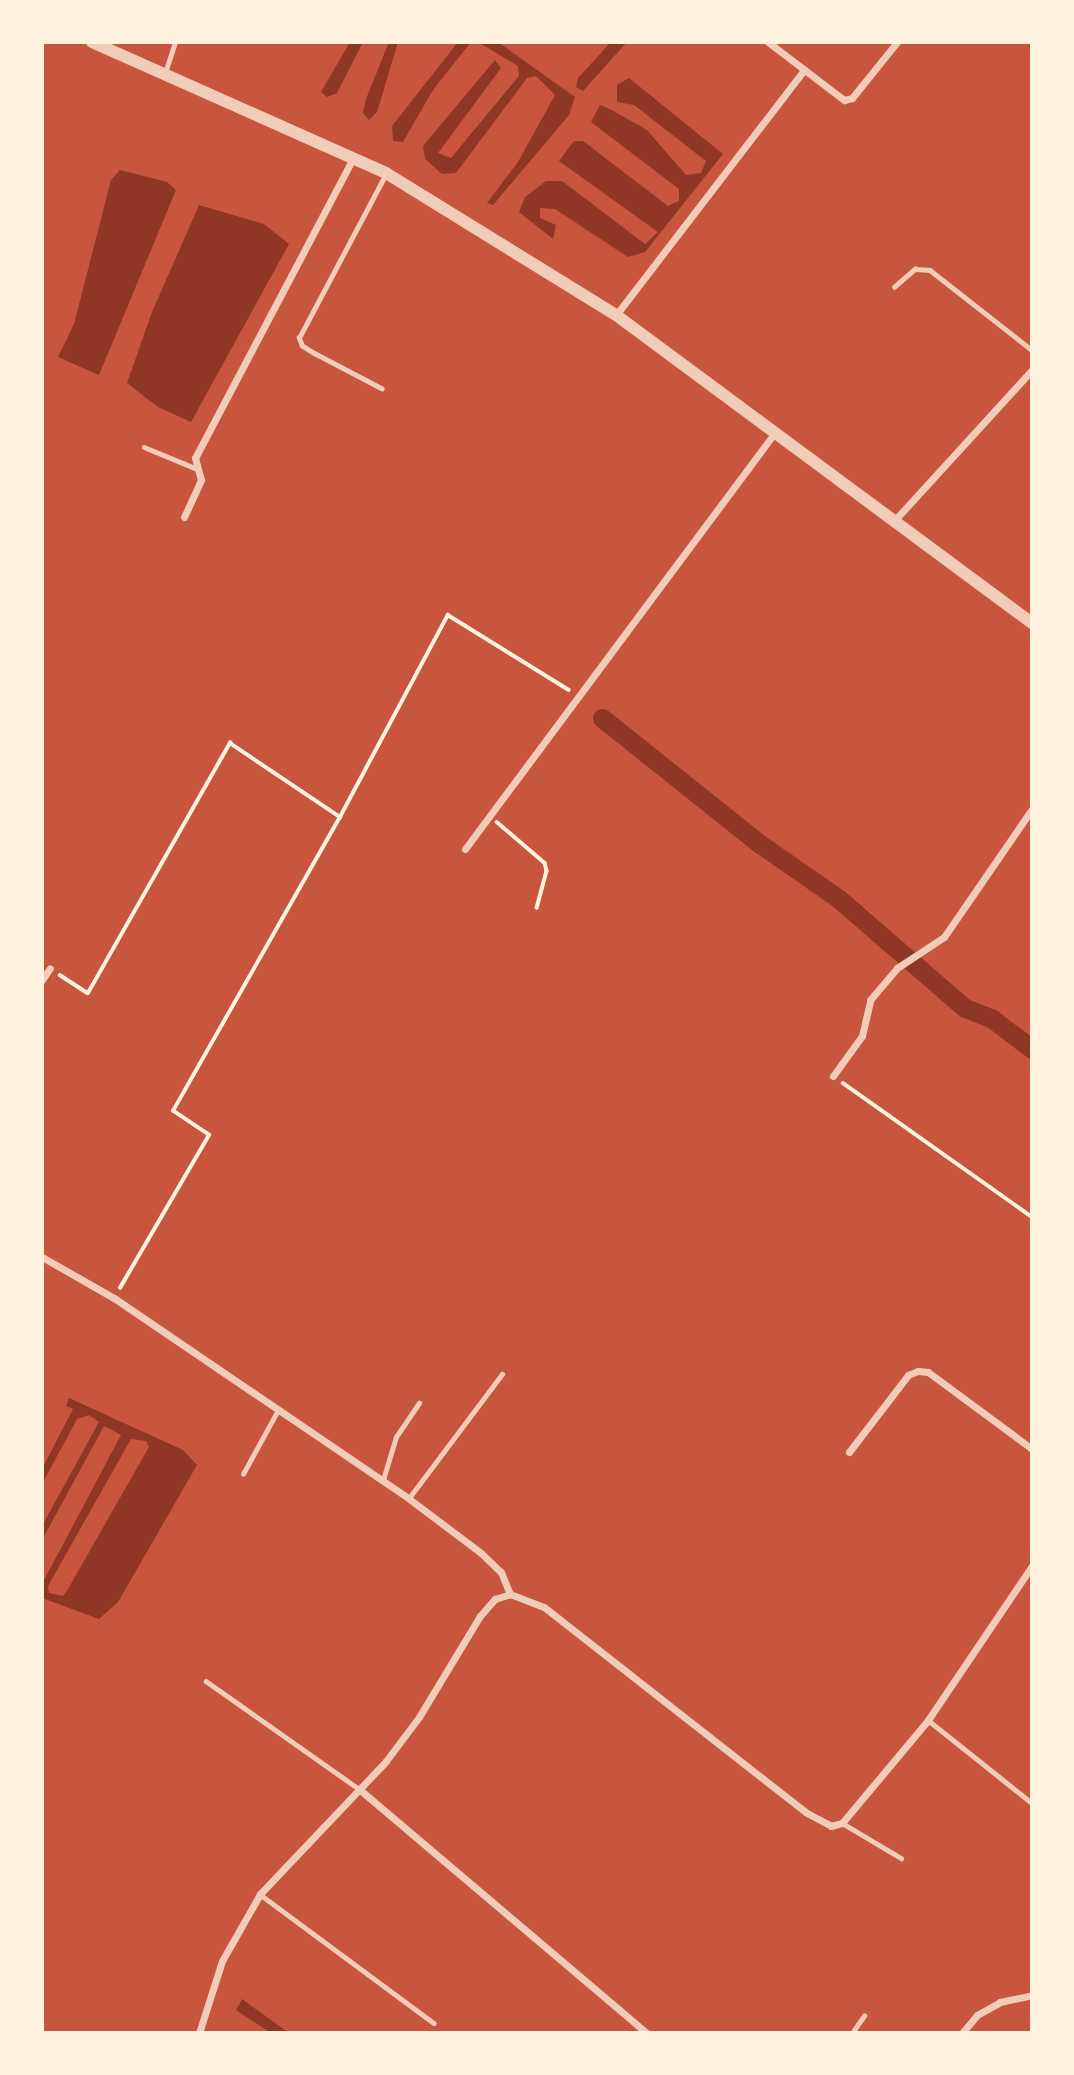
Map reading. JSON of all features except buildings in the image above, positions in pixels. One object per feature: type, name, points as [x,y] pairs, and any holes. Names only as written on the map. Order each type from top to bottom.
[{"type":"street","points":[[92,42],[386,173],[616,315],[1032,623]]},
{"type":"street","points":[[768,42],[847,100],[897,42]]},
{"type":"street","points":[[616,315],[804,70]]},
{"type":"street","points":[[184,517],[201,480],[195,468],[195,458],[354,157]]},
{"type":"street","points":[[894,521],[1032,370]]},
{"type":"street","points":[[465,849],[776,431]]},
{"type":"street","points":[[833,1076],[862,1036],[870,1000],[907,959],[943,937],[1032,810]]},
{"type":"street","points":[[42,980],[50,968]]},
{"type":"street","points":[[42,1257],[114,1298],[408,1498],[481,1553],[501,1573],[510,1594]]},
{"type":"street","points":[[849,1452],[908,1375],[918,1371],[928,1372],[1032,1449]]},
{"type":"street","points":[[199,2033],[222,1961],[260,1894],[359,1789],[419,1717],[480,1616],[495,1599],[510,1594],[544,1607],[807,1812],[831,1826],[842,1823],[928,1720],[1032,1566]]},
{"type":"street","points":[[359,1789],[647,2033]]},
{"type":"street","points":[[962,2033],[977,2015],[1000,2002],[1032,1994]]},
{"type":"lane","points":[[165,74],[175,42]]},
{"type":"lane","points":[[382,389],[314,354],[302,346],[299,338],[386,173]]},
{"type":"lane","points":[[894,287],[915,269],[930,270],[1032,350]]},
{"type":"lane","points":[[144,447],[195,468]]},
{"type":"lane","points":[[408,1498],[502,1374]]},
{"type":"lane","points":[[383,1481],[396,1437],[419,1403]]},
{"type":"lane","points":[[243,1474],[279,1409]]},
{"type":"lane","points":[[206,1681],[359,1789]]},
{"type":"lane","points":[[928,1720],[1032,1803]]},
{"type":"lane","points":[[842,1823],[901,1858]]},
{"type":"lane","points":[[260,1894],[434,2023]]},
{"type":"lane","points":[[852,2033],[864,2016]]},
{"type":"path","points":[[114,1298],[209,1135],[173,1111],[340,817],[448,615],[577,696]]},
{"type":"path","points":[[50,968],[88,993],[230,743],[340,817]]},
{"type":"path","points":[[489,816],[545,863],[547,871],[537,908]]},
{"type":"path","points":[[833,1076],[1032,1217]]},
{"type":"shaded area","points":[[350,42],[363,42],[337,93],[327,97],[321,92]]},
{"type":"shaded area","points":[[389,42],[398,42],[377,112],[369,120],[363,113],[366,99]]},
{"type":"shaded area","points":[[458,42],[471,42],[433,90],[403,142],[393,141],[392,126]]},
{"type":"shaded area","points":[[478,42],[498,42],[575,97],[569,115],[493,205],[487,203],[518,162],[555,95],[536,76],[527,78],[456,173],[442,174],[425,159],[423,146],[495,60],[501,68],[438,153],[451,158],[519,76],[518,66]]},
{"type":"shaded area","points":[[611,42],[627,42],[583,91],[576,87],[578,78]]},
{"type":"shaded area","points":[[629,78],[723,154],[645,252],[628,257],[555,209],[540,208],[540,218],[556,225],[553,239],[519,212],[525,197],[546,181],[562,181],[645,244],[658,232],[559,161],[574,141],[583,141],[668,206],[679,201],[679,189],[591,122],[600,105],[610,109],[647,130],[686,175],[701,173],[706,161],[634,105],[617,102],[617,85]]},
{"type":"shaded area","points":[[120,170],[167,182],[176,190],[99,375],[58,357],[74,324],[111,180]]},
{"type":"shaded area","points":[[199,205],[264,224],[289,244],[191,422],[158,407],[127,383],[152,312]]},
{"type":"shaded area","points":[[69,1398],[183,1450],[197,1465],[118,1602],[99,1619],[42,1598],[42,1584],[121,1435],[104,1426],[42,1540],[42,1526],[99,1422],[89,1415],[77,1419],[42,1484],[42,1469],[73,1409],[66,1406]],"holes":[[[131,1439],[146,1441],[149,1447],[68,1589],[63,1596],[49,1593],[48,1586]]]},
{"type":"shaded area","points":[[242,1999],[289,2033],[271,2033],[236,2010]]},
{"type":"waterway","points":[[602,718],[760,844],[839,899],[965,1008],[991,1018],[1032,1049]]}]
